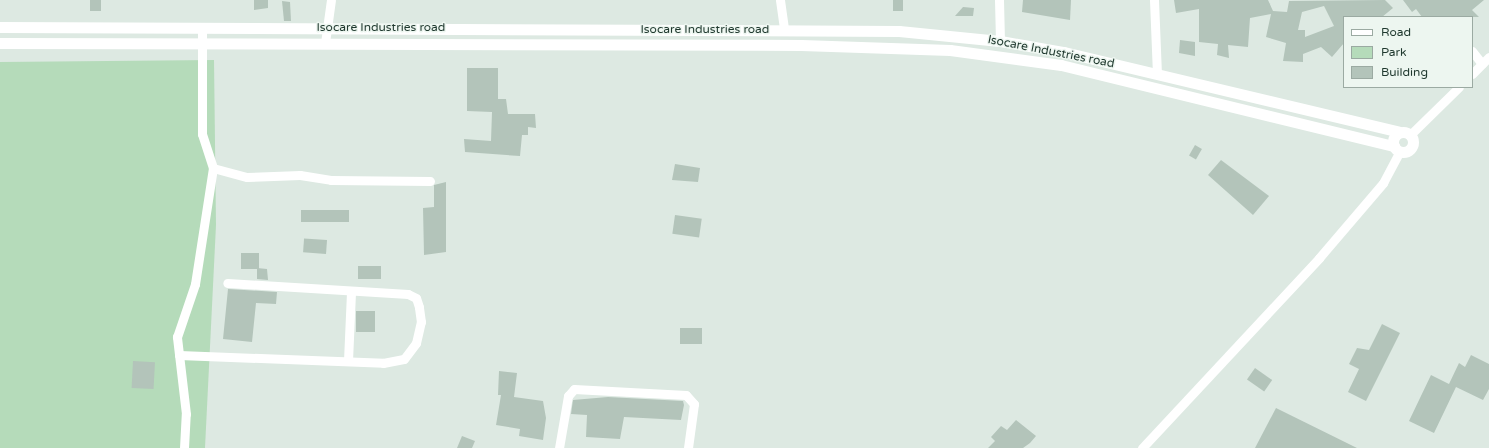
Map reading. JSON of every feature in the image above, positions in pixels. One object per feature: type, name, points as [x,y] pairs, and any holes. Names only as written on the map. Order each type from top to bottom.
[{"type":"street","points":[[325,43],[325,28],[331,0]]},
{"type":"street","points":[[780,0],[784,30]]},
{"type":"street","points":[[999,0],[1000,41]]},
{"type":"street","points":[[1154,0],[1157,74]]},
{"type":"street","name":"Isocare Industries road","points":[[0,27],[899,31],[1000,41],[1157,74],[1411,134]]},
{"type":"street","points":[[184,448],[186,414],[177,337],[195,284],[213,168],[202,134],[202,27]]},
{"type":"street","name":"Isocare Industries road","points":[[0,43],[801,45],[950,50],[1062,65],[1397,149]]},
{"type":"street","points":[[1473,53],[1482,64]]},
{"type":"street","points":[[1473,73],[1489,57]]},
{"type":"street","points":[[1397,149],[1413,146],[1411,134],[1458,88]]},
{"type":"street","points":[[1142,448],[1319,258],[1382,183],[1397,149],[1394,137],[1399,132]]},
{"type":"street","points":[[213,168],[247,177],[300,175],[331,180],[430,181]]},
{"type":"street","points":[[179,355],[348,362],[404,360],[416,343],[421,322],[416,298],[408,294],[227,283]]},
{"type":"street","points":[[348,362],[351,291]]},
{"type":"street","points":[[559,448],[568,396],[574,389],[686,395],[694,404],[688,448]]},
{"type":"green space","points":[[214,60],[216,225],[205,448],[0,448],[0,62]]},
{"type":"building","points":[[90,0],[101,0],[101,11],[90,11]]},
{"type":"building","points":[[254,0],[268,0],[268,8],[254,10]]},
{"type":"building","points":[[893,0],[903,0],[903,11],[893,11]]},
{"type":"building","points":[[1023,0],[1071,0],[1070,20],[1022,12]]},
{"type":"building","points":[[1174,0],[1268,0],[1273,11],[1287,12],[1289,1],[1385,0],[1393,8],[1383,16],[1343,16],[1343,44],[1332,57],[1321,47],[1303,54],[1303,62],[1283,61],[1286,43],[1266,37],[1271,14],[1250,18],[1248,47],[1228,45],[1229,58],[1217,55],[1218,44],[1199,42],[1199,9],[1176,13]],"holes":[[[1324,6],[1334,26],[1305,37],[1305,30],[1298,30],[1302,12]]]},
{"type":"building","points":[[1403,0],[1484,0],[1472,10],[1479,17],[1421,16],[1416,9],[1412,12]]},
{"type":"building","points":[[282,1],[290,2],[291,21],[284,21]]},
{"type":"building","points":[[963,7],[974,8],[973,16],[955,16]]},
{"type":"building","points":[[1180,40],[1195,42],[1195,56],[1179,53]]},
{"type":"building","points":[[467,68],[498,68],[498,99],[506,99],[508,114],[535,114],[536,128],[528,127],[528,135],[522,135],[520,156],[465,152],[464,139],[491,141],[492,112],[467,111]]},
{"type":"building","points":[[1195,145],[1202,149],[1196,159],[1189,155]]},
{"type":"building","points":[[1221,160],[1269,196],[1253,215],[1208,175]]},
{"type":"building","points":[[675,164],[700,168],[698,182],[672,180]]},
{"type":"building","points":[[446,182],[446,252],[424,255],[423,208],[434,207],[434,185]]},
{"type":"building","points":[[301,210],[349,210],[349,222],[301,222]]},
{"type":"building","points":[[675,215],[702,219],[699,238],[672,234]]},
{"type":"building","points":[[304,238],[327,240],[326,254],[303,252]]},
{"type":"building","points":[[241,253],[259,253],[259,269],[241,269]]},
{"type":"building","points":[[358,266],[381,266],[381,279],[358,279]]},
{"type":"building","points":[[257,268],[267,269],[268,280],[257,279]]},
{"type":"building","points":[[228,289],[277,292],[276,304],[256,303],[252,342],[223,339]]},
{"type":"building","points":[[356,311],[375,311],[375,332],[356,332]]},
{"type":"building","points":[[1382,324],[1400,333],[1366,401],[1348,392],[1359,369],[1349,364],[1357,348],[1369,350]]},
{"type":"building","points":[[680,328],[702,328],[702,344],[680,344]]},
{"type":"building","points":[[1471,355],[1489,364],[1489,389],[1483,400],[1456,387],[1434,433],[1409,421],[1431,375],[1449,384],[1459,363],[1465,367]]},
{"type":"building","points":[[133,361],[155,362],[154,389],[132,388]]},
{"type":"building","points":[[1255,368],[1272,380],[1264,392],[1247,379]]},
{"type":"building","points":[[499,371],[517,373],[514,397],[543,401],[546,418],[543,440],[519,436],[520,429],[496,425],[501,395],[498,395]]},
{"type":"building","points":[[608,397],[683,401],[684,405],[681,420],[624,417],[620,439],[586,437],[587,415],[571,414],[573,400]]},
{"type":"building","points":[[1276,408],[1357,448],[1255,448]]},
{"type":"building","points":[[1016,420],[1036,436],[1030,443],[1023,448],[988,448],[995,441],[991,437],[1001,426],[1007,430]]},
{"type":"building","points":[[462,436],[475,441],[472,448],[457,448]]}]
